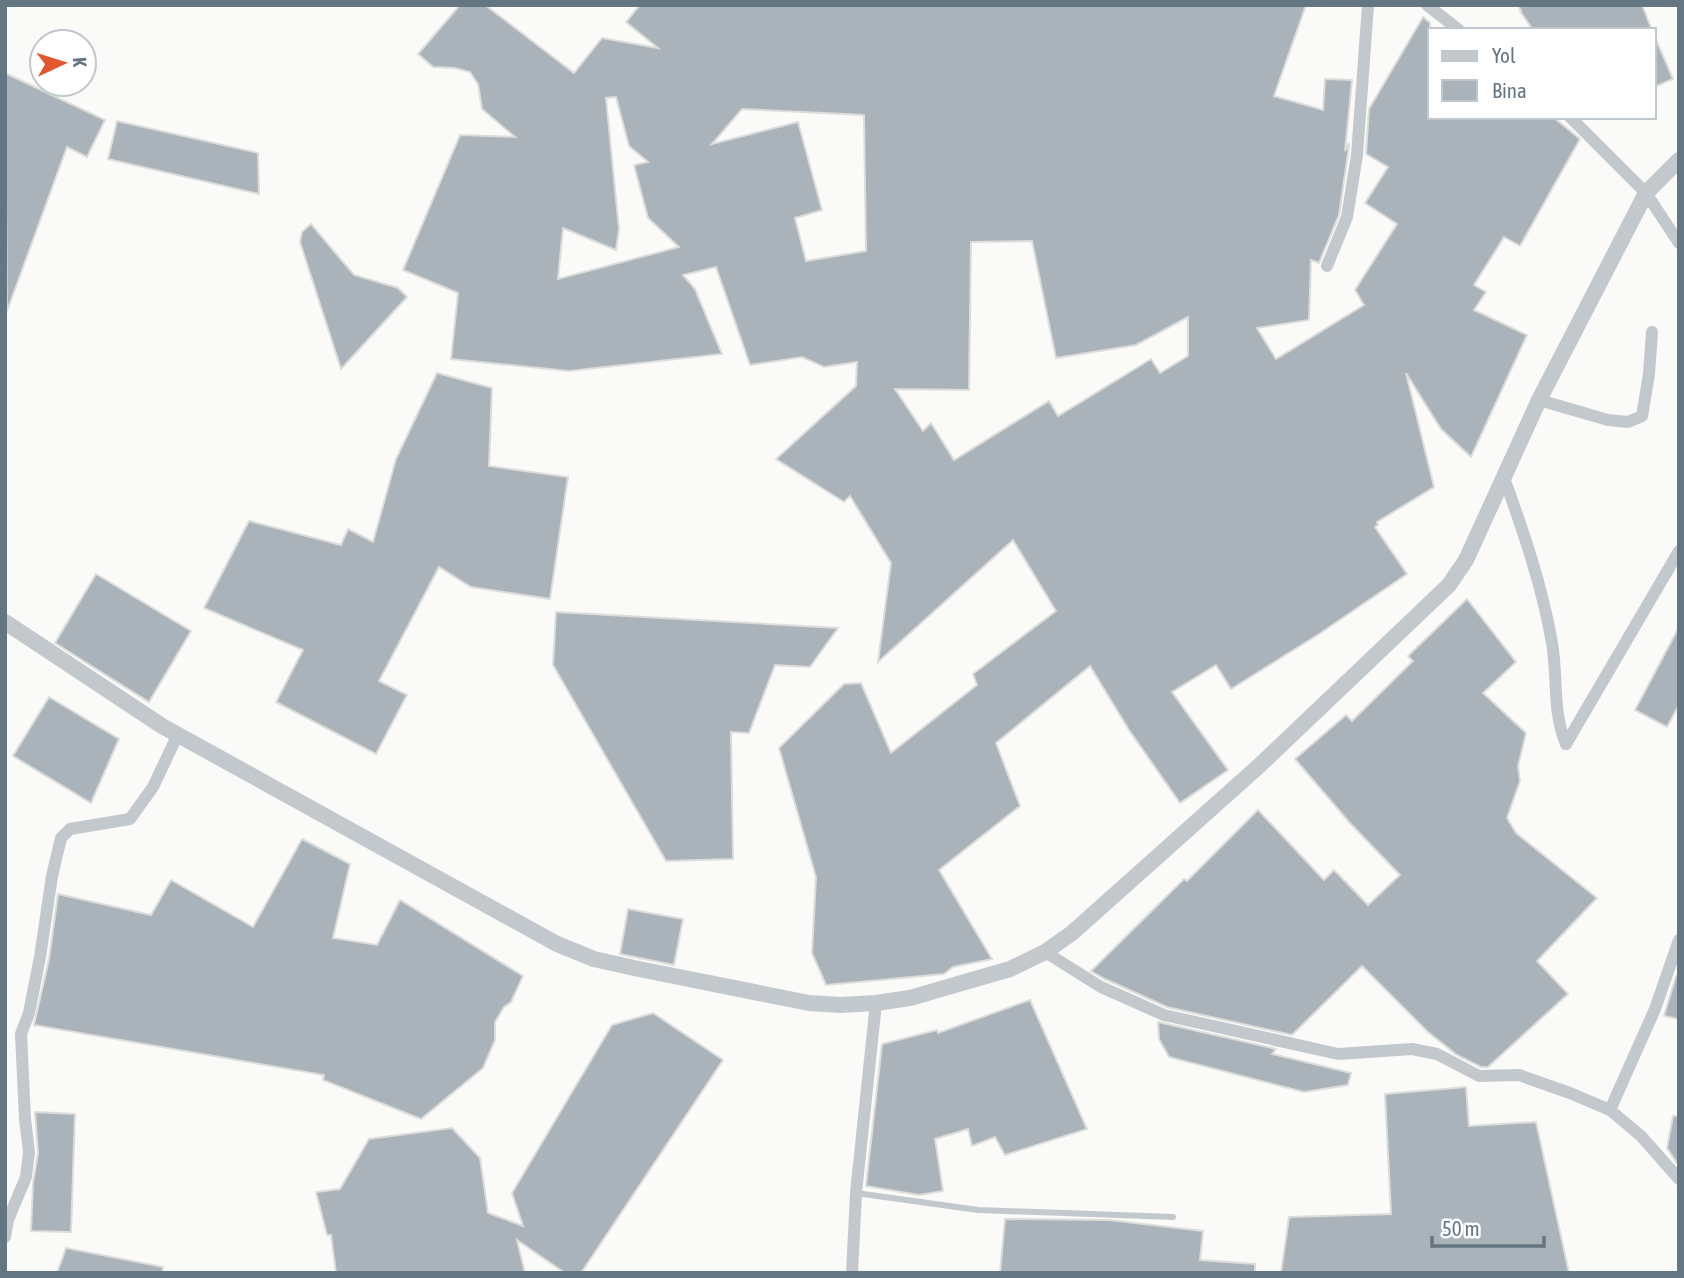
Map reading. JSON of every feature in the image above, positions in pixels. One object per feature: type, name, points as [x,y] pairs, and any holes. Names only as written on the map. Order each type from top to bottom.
[{"type":"street","points":[[1327,266],[1348,217],[1357,155],[1368,5]]},
{"type":"street","points":[[1427,5],[1456,28]]},
{"type":"street","points":[[1572,119],[1646,193],[1679,243]]},
{"type":"street","points":[[5,622],[177,734],[556,944],[594,959],[809,1003],[876,1003],[910,998],[998,972],[1045,952],[1072,933],[1260,765],[1449,585],[1466,560],[1539,400],[1646,193],[1679,160]]},
{"type":"street","points":[[1539,400],[1608,420],[1628,422],[1642,416],[1652,332]]},
{"type":"street","points":[[1504,478],[1545,603],[1553,650],[1556,706],[1560,730],[1566,744],[1679,551]]},
{"type":"street","points":[[5,1237],[8,1220],[26,1177],[29,1152],[21,1034],[29,1013],[61,838],[70,829],[130,819],[153,787],[177,734]]},
{"type":"street","points":[[1611,1110],[1655,1009],[1679,940]]},
{"type":"street","points":[[1045,952],[1101,987],[1164,1015],[1338,1054],[1412,1049],[1437,1054],[1479,1076],[1519,1075],[1611,1110],[1641,1136],[1667,1169],[1679,1179]]},
{"type":"street","points":[[852,1273],[856,1194],[876,1003]]},
{"type":"lane","points":[[856,1194],[978,1210],[1173,1217]]},
{"type":"building","points":[[460,5],[485,5],[574,73],[602,38],[658,48],[626,22],[640,5],[1306,5],[1274,96],[1323,110],[1325,79],[1352,80],[1345,151],[1349,143],[1339,215],[1319,263],[1311,260],[1309,320],[1257,328],[1276,359],[1364,305],[1355,290],[1397,224],[1365,203],[1388,167],[1366,154],[1369,109],[1423,17],[1430,23],[1428,119],[1555,119],[1580,139],[1520,246],[1504,237],[1474,285],[1486,292],[1474,310],[1527,335],[1471,457],[1441,429],[1406,373],[1434,487],[1377,522],[1375,527],[1407,574],[1231,689],[1216,665],[1172,692],[1228,770],[1180,803],[1129,730],[1090,666],[996,743],[1020,806],[939,870],[992,959],[953,967],[944,974],[826,985],[812,953],[816,877],[779,748],[844,684],[861,683],[891,753],[977,685],[973,674],[1056,611],[1013,540],[878,662],[891,563],[850,496],[844,502],[776,459],[856,386],[857,362],[824,367],[802,357],[750,365],[716,267],[683,275],[695,289],[722,354],[569,371],[451,359],[458,293],[403,270],[460,135],[515,137],[482,109],[478,84],[470,72],[433,67],[418,54]],"holes":[[[616,97],[629,146],[648,162],[634,165],[648,218],[679,247],[558,279],[563,228],[616,250],[619,229],[606,98]],[[742,109],[864,115],[866,251],[806,261],[795,218],[822,210],[798,122],[712,144]],[[1032,241],[1056,358],[1136,345],[1188,317],[1188,356],[1160,373],[1151,359],[1058,416],[1049,401],[954,460],[931,423],[923,431],[895,389],[969,390],[971,242]]]},
{"type":"building","points":[[1518,5],[1642,5],[1651,28],[1532,28]]},
{"type":"building","points":[[1656,40],[1673,79],[1656,86]]},
{"type":"building","points":[[5,73],[28,84],[28,98],[58,98],[105,120],[87,157],[67,147],[7,311]]},
{"type":"building","points":[[117,121],[258,153],[259,194],[108,159]]},
{"type":"building","points":[[311,224],[354,275],[398,288],[407,297],[341,369],[300,242],[302,232]]},
{"type":"building","points":[[437,373],[492,388],[489,466],[568,477],[550,599],[471,587],[439,567],[379,681],[407,695],[376,754],[276,702],[303,650],[204,608],[249,521],[341,545],[348,529],[373,542],[396,459]]},
{"type":"building","points":[[96,574],[191,631],[149,702],[55,643]]},
{"type":"building","points":[[1467,599],[1516,662],[1483,693],[1526,733],[1518,766],[1520,781],[1507,818],[1516,833],[1597,898],[1537,961],[1568,994],[1488,1067],[1481,1067],[1457,1055],[1428,1032],[1362,966],[1292,1035],[1167,1007],[1091,971],[1258,810],[1324,880],[1334,870],[1368,905],[1400,875],[1350,823],[1295,759],[1346,715],[1352,721],[1413,661],[1408,656]]},
{"type":"building","points":[[556,612],[838,628],[810,667],[775,665],[749,733],[731,732],[733,859],[666,861],[553,665]]},
{"type":"building","points":[[1679,627],[1679,705],[1667,727],[1635,710]]},
{"type":"building","points":[[49,697],[119,739],[91,803],[13,756]]},
{"type":"building","points":[[302,839],[350,864],[333,938],[377,945],[400,900],[523,976],[511,1002],[504,1007],[495,1022],[495,1040],[483,1068],[421,1119],[323,1080],[324,1075],[34,1025],[49,959],[58,894],[151,915],[171,880],[253,927]]},
{"type":"building","points":[[628,909],[683,919],[674,965],[620,954]]},
{"type":"building","points":[[1676,976],[1679,976],[1679,1019],[1664,1016]]},
{"type":"building","points":[[1030,1000],[1087,1129],[1005,1155],[995,1137],[972,1146],[968,1129],[935,1139],[943,1191],[919,1195],[866,1186],[882,1044],[937,1030],[938,1033]]},
{"type":"building","points":[[653,1013],[723,1060],[581,1273],[565,1273],[517,1240],[525,1273],[336,1273],[331,1235],[327,1235],[316,1192],[340,1189],[369,1139],[452,1128],[480,1158],[488,1213],[523,1226],[512,1193],[612,1025]]},
{"type":"building","points":[[1158,1022],[1276,1049],[1272,1054],[1351,1073],[1348,1085],[1304,1092],[1169,1057],[1159,1039]]},
{"type":"building","points":[[1466,1087],[1469,1126],[1536,1122],[1569,1273],[1281,1273],[1289,1217],[1391,1214],[1385,1094]]},
{"type":"building","points":[[35,1112],[75,1114],[71,1232],[31,1231],[33,1183],[38,1153]]},
{"type":"building","points":[[1673,1116],[1679,1116],[1679,1166],[1667,1148]]},
{"type":"building","points":[[1005,1219],[1109,1220],[1203,1231],[1200,1260],[1255,1264],[1255,1273],[1000,1273]]},
{"type":"building","points":[[66,1248],[163,1267],[162,1273],[57,1273]]}]
